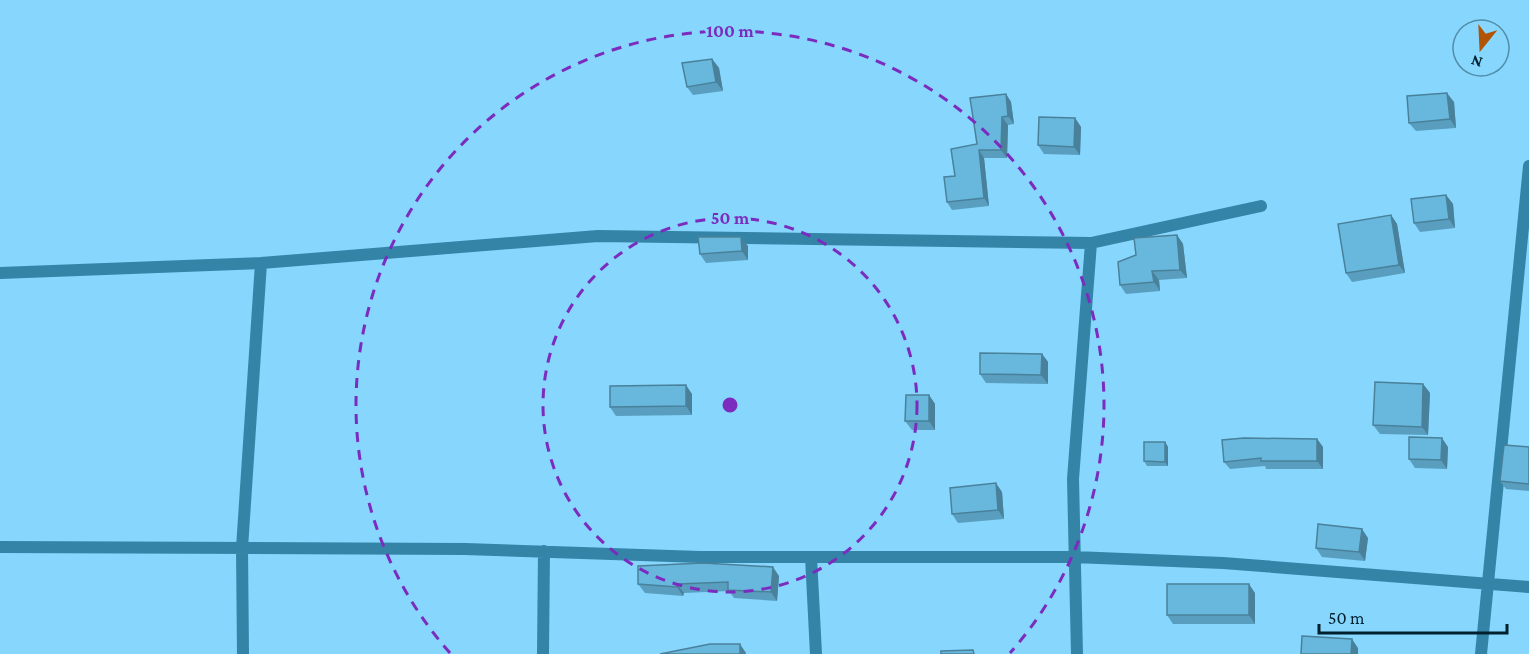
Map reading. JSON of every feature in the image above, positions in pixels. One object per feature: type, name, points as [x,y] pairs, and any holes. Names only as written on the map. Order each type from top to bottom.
[{"type":"street","points":[[1481,654],[1529,166]]},
{"type":"street","points":[[0,273],[261,263],[598,236],[1091,243],[1261,207]]},
{"type":"street","points":[[1077,654],[1073,479],[1091,243]]},
{"type":"street","points":[[243,654],[242,548],[261,263]]},
{"type":"street","points":[[0,547],[465,549],[700,557],[1074,557],[1223,563],[1529,587]]},
{"type":"street","points":[[543,654],[544,552]]},
{"type":"street","points":[[811,557],[816,654]]},
{"type":"building","points":[[712,59],[716,82],[687,87],[682,63]]},
{"type":"building","points":[[1447,93],[1450,119],[1409,123],[1407,96]]},
{"type":"building","points":[[1006,94],[1008,116],[1002,117],[1001,150],[979,150],[984,198],[947,202],[944,177],[955,176],[951,149],[977,144],[970,98]]},
{"type":"building","points":[[1039,117],[1075,118],[1074,147],[1038,145]]},
{"type":"building","points":[[1446,195],[1449,219],[1414,223],[1411,199]]},
{"type":"building","points":[[1391,215],[1399,265],[1346,273],[1338,224]]},
{"type":"building","points":[[1177,235],[1180,270],[1152,271],[1154,282],[1120,285],[1118,262],[1136,255],[1134,238]]},
{"type":"building","points":[[698,237],[741,237],[742,251],[700,254]]},
{"type":"building","points":[[980,353],[1042,354],[1041,375],[980,374]]},
{"type":"building","points":[[1375,382],[1423,384],[1422,427],[1373,425]]},
{"type":"building","points":[[686,385],[686,406],[610,407],[610,386]]},
{"type":"building","points":[[906,395],[929,395],[929,421],[905,421]]},
{"type":"building","points":[[1409,437],[1442,438],[1441,460],[1409,459]]},
{"type":"building","points":[[1317,439],[1317,461],[1261,461],[1261,458],[1224,462],[1222,440]]},
{"type":"building","points":[[1144,442],[1165,442],[1165,462],[1144,461]]},
{"type":"building","points":[[1504,445],[1529,447],[1529,484],[1500,481]]},
{"type":"building","points":[[996,483],[998,510],[952,514],[950,488]]},
{"type":"building","points":[[1318,524],[1362,529],[1359,552],[1316,548]]},
{"type":"building","points":[[703,563],[773,567],[771,592],[728,590],[728,582],[677,584],[677,587],[638,584],[638,566]]},
{"type":"building","points":[[1167,584],[1249,584],[1249,615],[1167,615]]},
{"type":"building","points":[[1302,636],[1352,639],[1351,654],[1301,654]]},
{"type":"building","points":[[710,644],[740,644],[740,654],[660,654]]},
{"type":"building","points":[[973,650],[974,654],[941,654],[941,651]]}]
